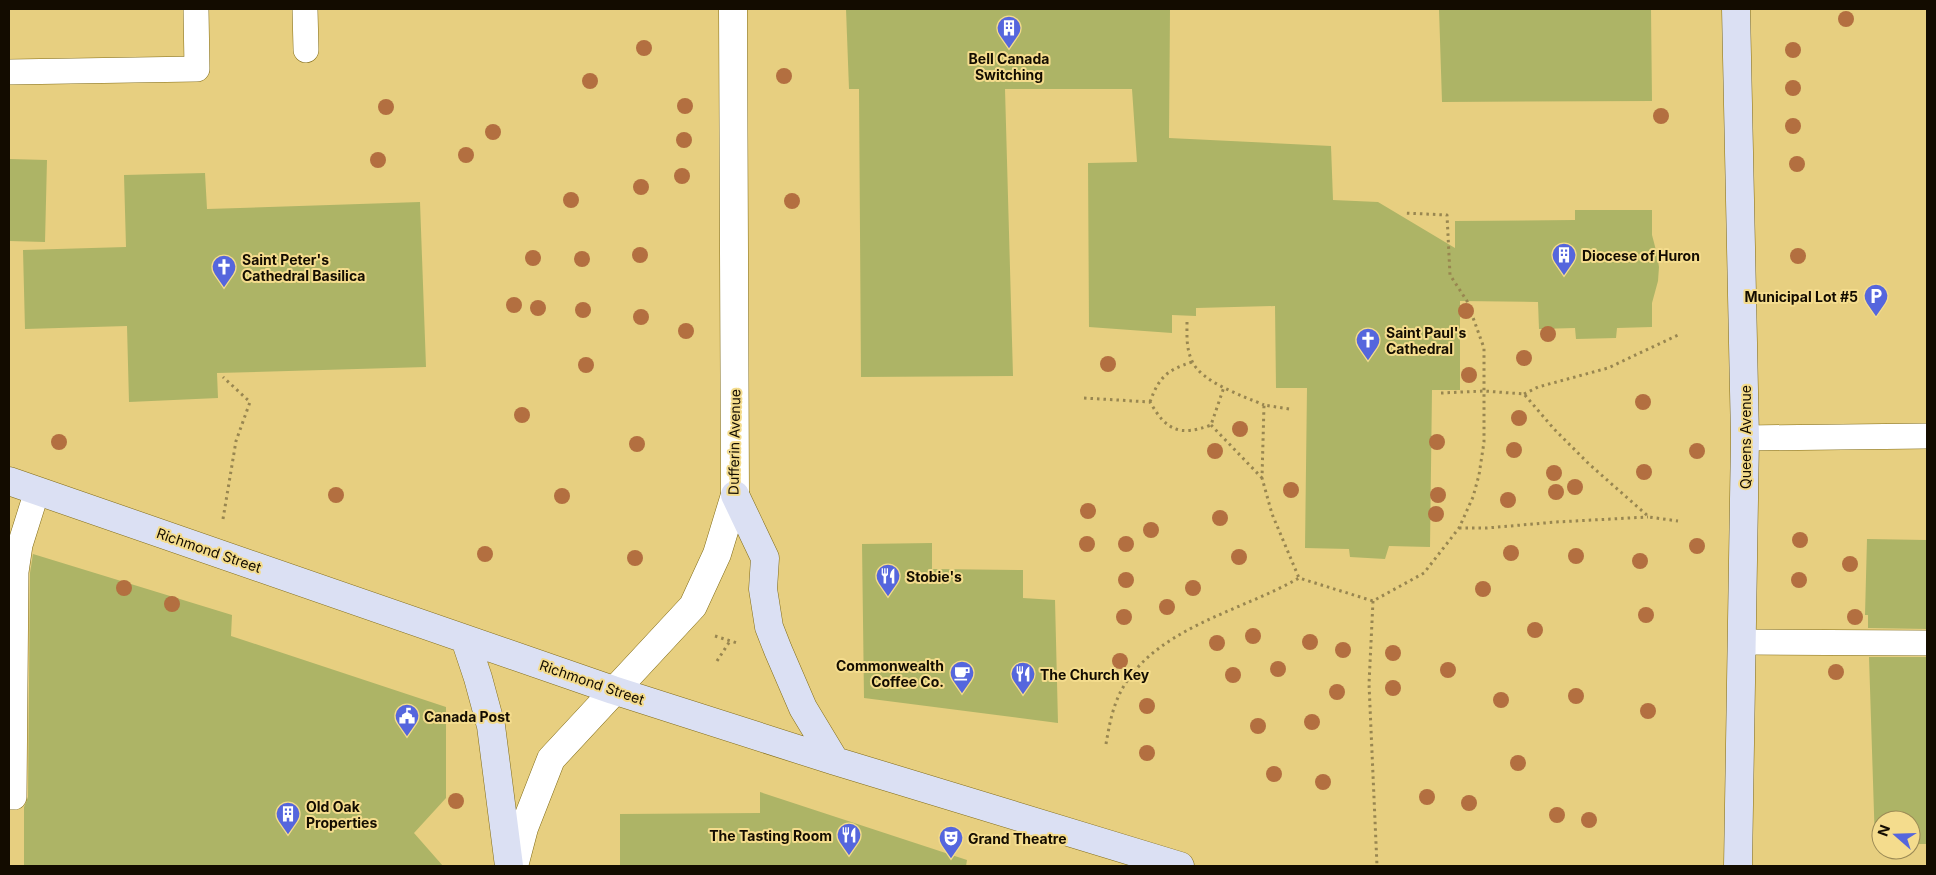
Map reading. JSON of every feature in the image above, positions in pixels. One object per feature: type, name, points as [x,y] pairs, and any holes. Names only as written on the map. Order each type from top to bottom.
[{"type":"main road","name":"Queens Avenue","points":[[1736,9],[1746,438],[1738,866]]},
{"type":"main road","name":"Richmond Street","points":[[9,481],[614,690],[835,761],[1180,866]]},
{"type":"main road","points":[[735,495],[765,558],[762,589],[769,627],[803,708],[835,761]]},
{"type":"main road","points":[[465,639],[491,726],[509,866]]},
{"type":"street","name":"Dufferin Avenue","points":[[514,866],[524,828],[551,759],[693,606],[717,554],[735,495],[733,9]]},
{"type":"lane","points":[[9,72],[197,69],[196,9]]},
{"type":"lane","points":[[305,9],[306,50]]},
{"type":"lane","points":[[1746,438],[1927,436]]},
{"type":"lane","points":[[9,797],[14,797],[16,572],[20,545],[37,491]]},
{"type":"lane","points":[[1742,642],[1927,643]]},
{"type":"path","points":[[1106,744],[1111,717],[1120,693],[1134,671],[1153,653],[1178,635],[1278,591],[1300,578],[1373,601],[1424,573],[1459,528],[1473,497],[1480,475],[1484,442],[1484,348],[1468,301],[1450,275],[1447,215],[1404,213]]},
{"type":"path","points":[[1187,322],[1187,343],[1192,362],[1202,374],[1224,387],[1264,405],[1289,409]]},
{"type":"path","points":[[1441,394],[1484,391],[1524,394],[1538,387],[1608,368],[1678,335]]},
{"type":"path","points":[[1150,402],[1163,376],[1170,370],[1192,362]]},
{"type":"path","points":[[217,553],[236,441],[250,402],[223,378]]},
{"type":"path","points":[[1210,425],[1224,387]]},
{"type":"path","points":[[1524,394],[1554,429],[1589,464],[1649,517]]},
{"type":"path","points":[[1084,398],[1150,402]]},
{"type":"path","points":[[1150,402],[1159,417],[1173,429],[1182,431],[1210,425]]},
{"type":"path","points":[[1264,405],[1262,478],[1272,514],[1300,578]]},
{"type":"path","points":[[1210,425],[1262,478]]},
{"type":"path","points":[[1459,528],[1487,528],[1649,517],[1678,521]]},
{"type":"path","points":[[1373,601],[1370,684],[1377,866]]},
{"type":"path","points":[[717,661],[730,641]]},
{"type":"building","points":[[846,9],[1170,9],[1169,138],[1331,146],[1333,200],[1378,202],[1455,248],[1455,221],[1575,220],[1575,210],[1652,210],[1652,235],[1659,267],[1658,281],[1652,303],[1652,327],[1617,328],[1616,338],[1576,339],[1575,328],[1539,329],[1538,302],[1460,301],[1460,390],[1432,390],[1430,547],[1389,546],[1385,559],[1350,557],[1349,549],[1305,548],[1307,388],[1276,388],[1275,306],[1196,308],[1196,316],[1172,315],[1172,333],[1089,327],[1088,163],[1137,162],[1132,89],[1005,89],[1013,376],[861,377],[859,89],[849,89]]},
{"type":"building","points":[[1439,9],[1651,9],[1652,101],[1442,102]]},
{"type":"building","points":[[9,159],[47,160],[45,242],[9,241]]},
{"type":"building","name":"Saint Peter's Cathedral Basilica","points":[[205,173],[207,209],[420,202],[426,367],[217,373],[218,398],[129,402],[127,326],[25,329],[23,250],[126,247],[124,175]]},
{"type":"building","points":[[1867,539],[1927,540],[1927,629],[1868,628],[1868,615],[1865,615]]},
{"type":"building","points":[[932,543],[932,569],[1023,570],[1023,598],[1055,600],[1058,723],[864,698],[862,544]]},
{"type":"building","points":[[33,554],[232,615],[231,636],[446,707],[446,798],[414,833],[443,866],[24,866],[24,807],[28,797],[30,573]]},
{"type":"building","points":[[1869,657],[1927,657],[1927,844],[1921,844],[1921,810],[1874,810]]},
{"type":"building","points":[[760,792],[967,860],[966,866],[620,866],[620,814],[760,813]]},
{"type":"place","name":"Bell Canada Switching","points":[[1009,49]]},
{"type":"place","name":"Diocese of Huron","points":[[1564,276]]},
{"type":"place","name":"Saint Peter's Cathedral Basilica","points":[[224,288]]},
{"type":"place","name":"Municipal Lot #5","points":[[1876,317]]},
{"type":"place","name":"Saint Paul's Cathedral","points":[[1368,361]]},
{"type":"place","name":"Stobie's","points":[[888,597]]},
{"type":"place","name":"Commonwealth Coffee Co.","points":[[962,694]]},
{"type":"place","name":"The Church Key","points":[[1023,695]]},
{"type":"place","name":"Canada Post","points":[[407,737]]},
{"type":"place","name":"Old Oak Properties","points":[[288,835]]},
{"type":"place","name":"The Tasting Room","points":[[849,856]]},
{"type":"place","name":"Grand Theatre","points":[[951,859]]}]
